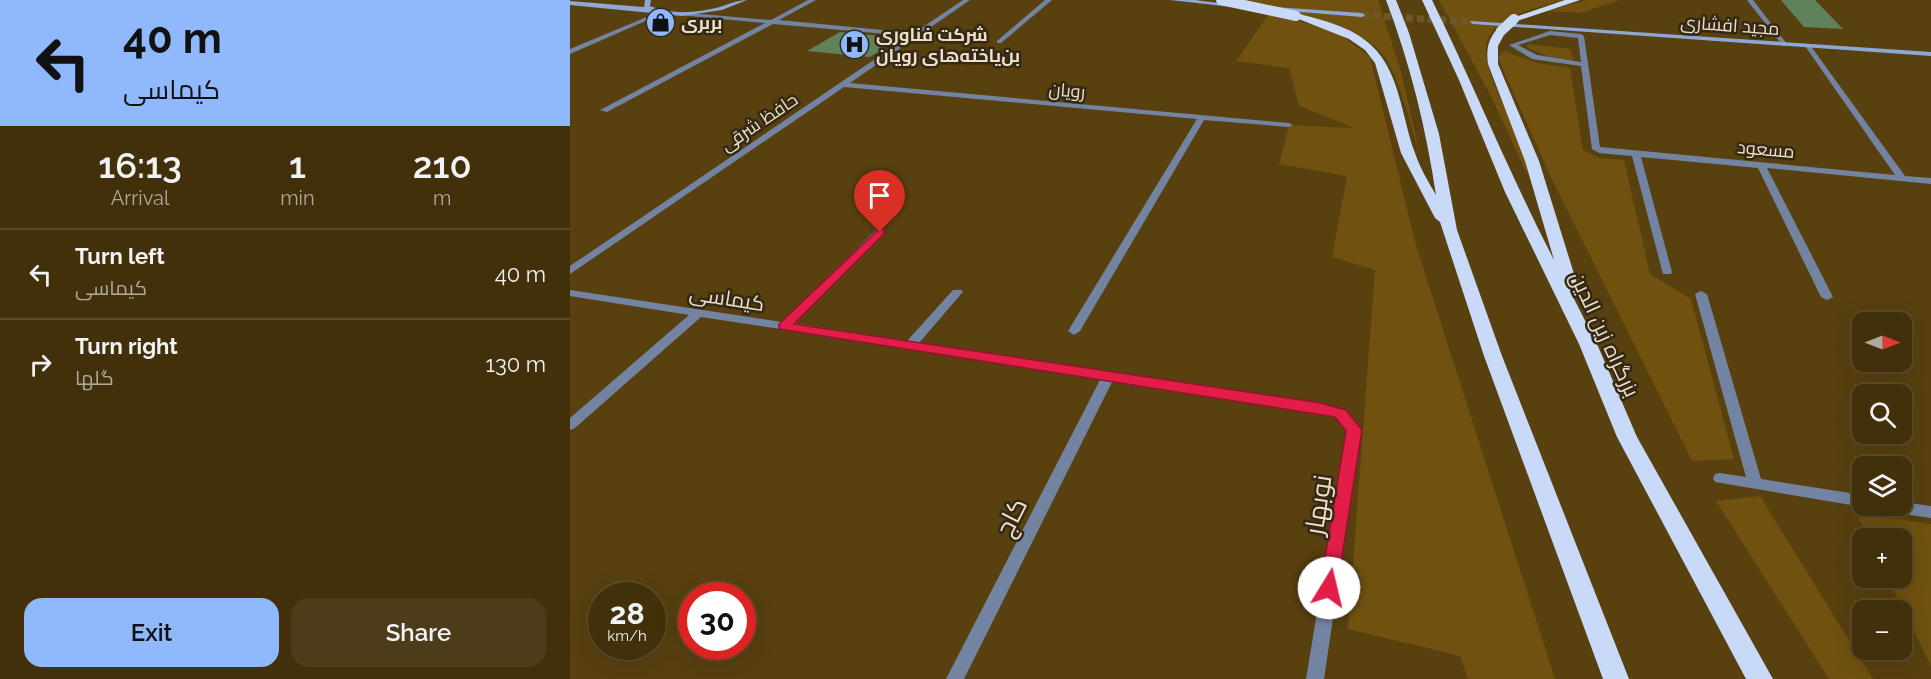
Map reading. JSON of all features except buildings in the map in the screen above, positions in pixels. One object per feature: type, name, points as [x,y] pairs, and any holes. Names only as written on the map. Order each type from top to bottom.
[{"type":"highway","points":[[1221,0],[1296,16],[1343,31],[1371,49],[1378,57],[1387,73],[1409,154],[1449,230],[1497,367],[1616,679]]},
{"type":"highway","points":[[1391,0],[1404,33],[1433,134],[1449,230]]},
{"type":"highway","name":"بزرگراه زین الدین","points":[[1427,0],[1466,80],[1512,192],[1588,344],[1627,437],[1724,618],[1760,679]]},
{"type":"highway","points":[[1575,0],[1514,19],[1495,37],[1491,52],[1493,64],[1532,161],[1588,344]]},
{"type":"main road","points":[[648,0],[646,7],[653,10]]},
{"type":"main road","points":[[570,3],[673,13],[730,5],[744,0]]},
{"type":"main road","points":[[1173,0],[1362,15]]},
{"type":"main road","name":"مجید افشاری","points":[[1473,22],[1931,54]]},
{"type":"street","points":[[604,110],[813,0]]},
{"type":"street","name":"حافظ شرقی","points":[[570,271],[967,0]]},
{"type":"street","points":[[999,42],[1049,0]]},
{"type":"street","points":[[1750,0],[1785,45]]},
{"type":"street","points":[[730,5],[738,19]]},
{"type":"street","points":[[570,52],[663,12]]},
{"type":"street","points":[[673,13],[916,35]]},
{"type":"street","points":[[1550,33],[1581,36],[1586,65],[1535,57],[1512,45],[1550,33]]},
{"type":"street","points":[[1808,46],[1902,178]]},
{"type":"street","name":"مسعود","points":[[1586,65],[1597,150],[1931,181]]},
{"type":"street","name":"رویان","points":[[843,85],[1289,125]]},
{"type":"street","points":[[1074,331],[1202,117]]},
{"type":"street","points":[[1636,154],[1666,272]]},
{"type":"street","points":[[1761,165],[1827,297]]},
{"type":"street","points":[[783,326],[880,232]]},
{"type":"street","points":[[909,346],[957,291]]},
{"type":"street","name":"کیماسی","points":[[570,293],[1321,408],[1340,414]]},
{"type":"street","points":[[1701,294],[1755,484]]},
{"type":"street","points":[[570,425],[698,313]]},
{"type":"street","name":"کاج","points":[[955,679],[1108,377]]},
{"type":"street","name":"نوبهار","points":[[1315,679],[1354,430],[1340,414]]},
{"type":"street","points":[[1720,478],[1852,499]]},
{"type":"street","points":[[1912,509],[1931,512]]},
{"type":"shaded area","points":[[1231,0],[1378,0],[1401,72],[1420,155],[1405,104],[1390,65],[1372,44],[1355,34],[1314,19]]},
{"type":"shaded area","points":[[1439,0],[1563,0],[1523,12],[1503,22],[1489,36],[1486,47],[1491,74],[1521,144],[1528,176],[1492,98]]},
{"type":"shaded area","points":[[1587,0],[1619,0],[1581,13],[1545,11]]},
{"type":"shaded area","points":[[1269,14],[1334,30],[1370,57],[1415,242],[1555,679],[1468,679],[1460,656],[1348,629],[1375,270],[1332,257],[1347,176],[1279,164],[1289,125],[1354,128],[1299,106],[1289,68],[1236,61]]},
{"type":"shaded area","points":[[1528,44],[1570,49],[1574,61],[1546,56],[1526,47]]},
{"type":"shaded area","points":[[1504,51],[1537,63],[1570,68],[1583,150],[1599,158],[1624,160],[1650,274],[1691,299],[1734,459],[1692,461],[1550,175],[1498,58]]},
{"type":"shaded area","points":[[1760,496],[1852,645],[1852,660],[1861,660],[1873,679],[1829,679],[1716,501]]},
{"type":"shaded area","points":[[1858,516],[1876,516],[1931,524],[1931,666],[1912,627],[1912,600],[1899,600],[1893,588],[1912,588],[1912,528],[1864,528]]},
{"type":"tunnel","points":[[1362,15],[1473,22]]},
{"type":"place","name":"بربری","points":[[660,22]]},
{"type":"place","name":"شرکت فناوری بن‌یاخته‌های رویان","points":[[855,44]]},
{"type":"route","points":[[880,232],[783,326],[1321,408],[1340,414],[1354,430],[1329,588]]}]
